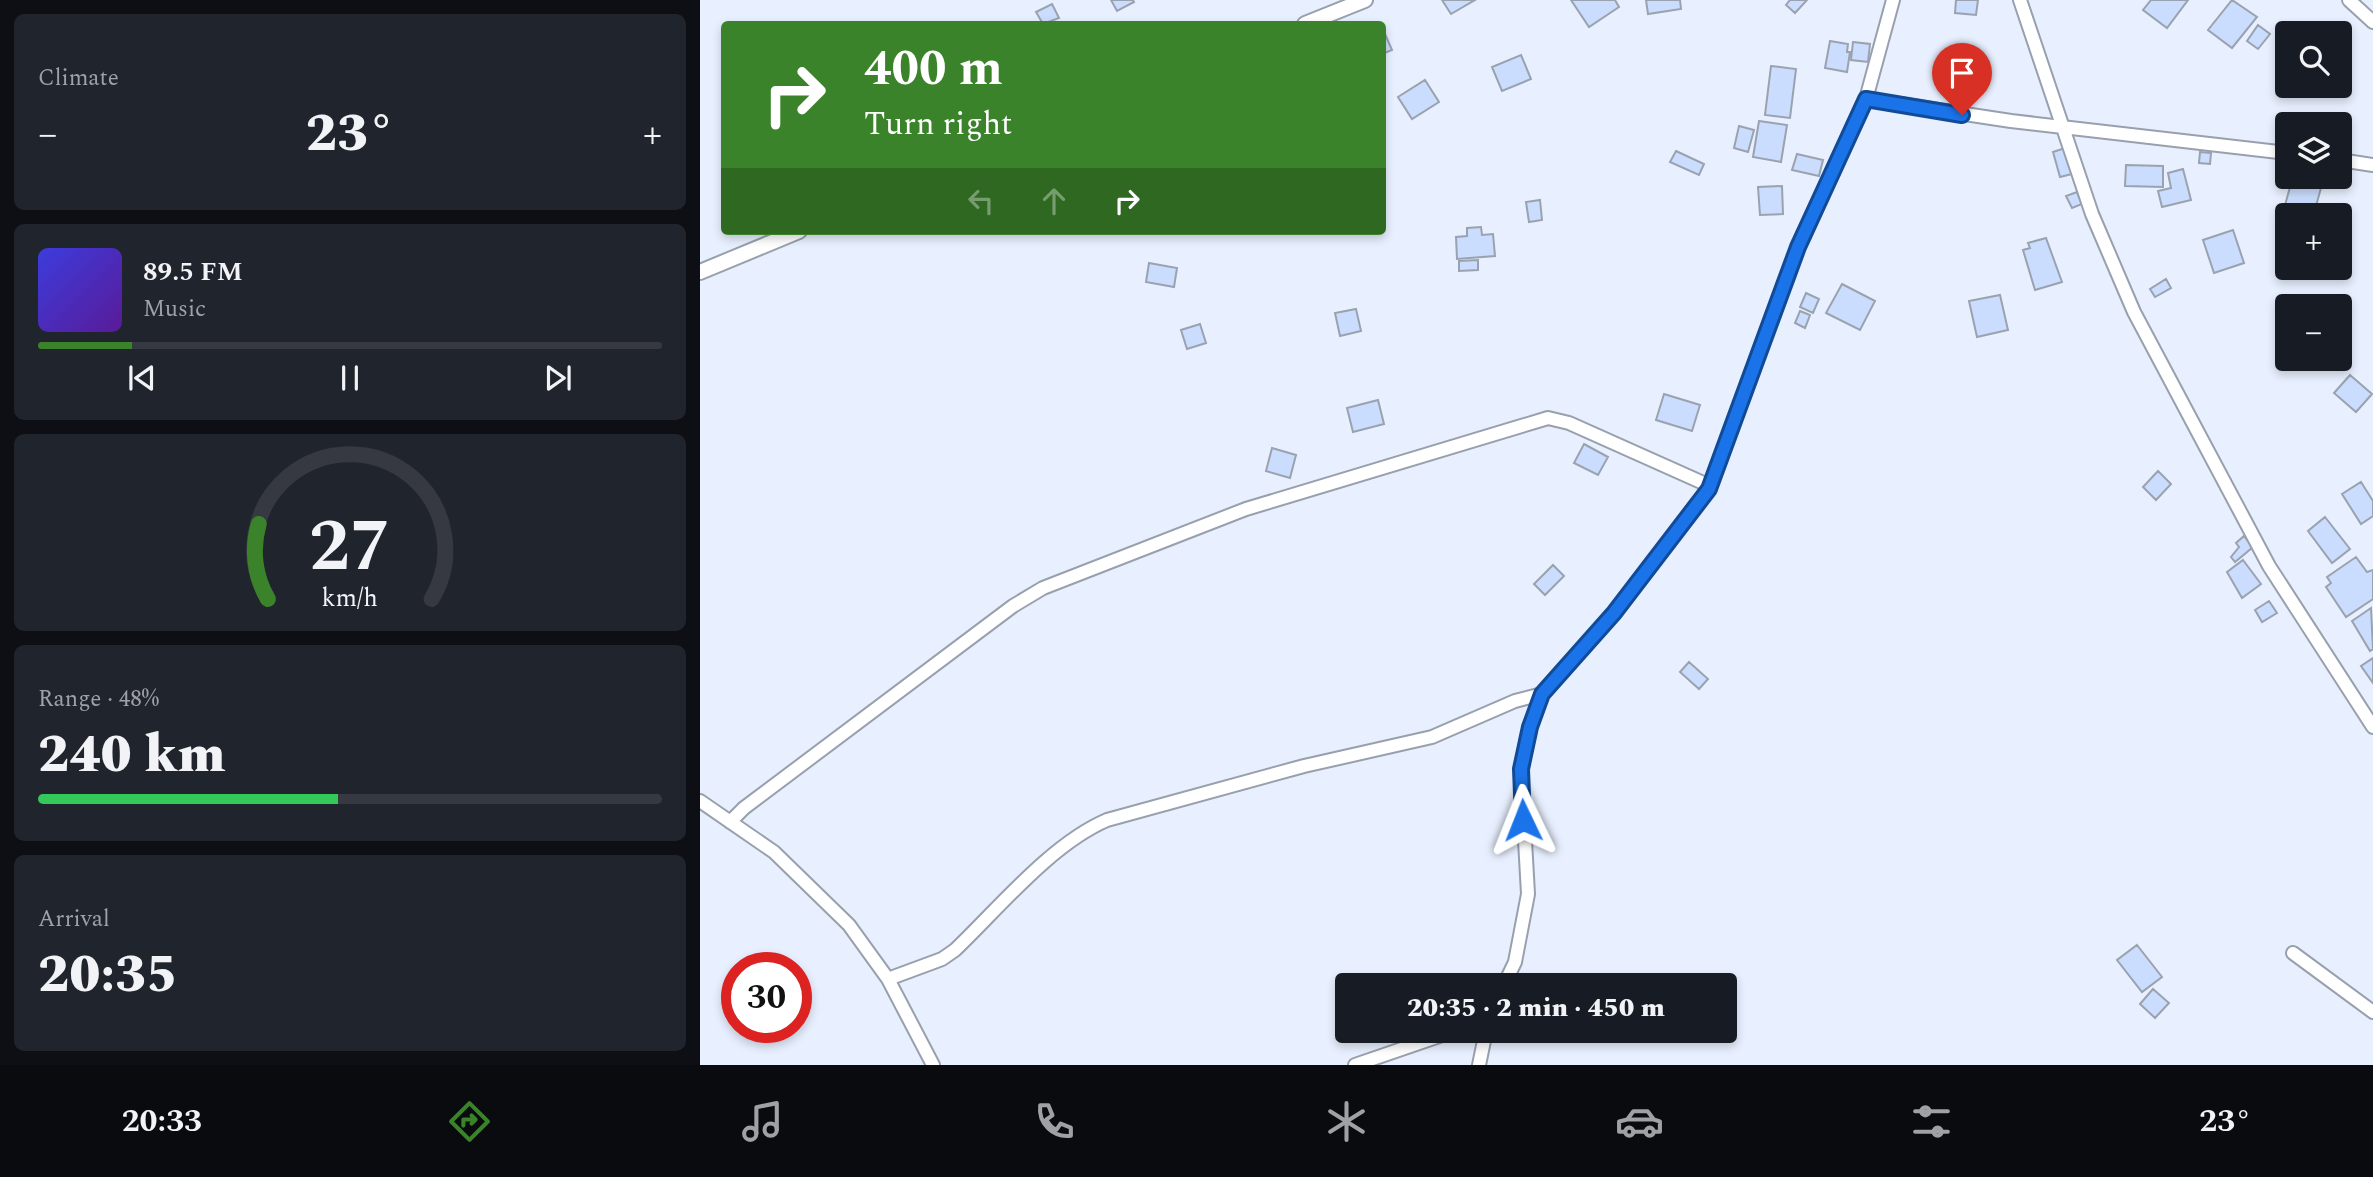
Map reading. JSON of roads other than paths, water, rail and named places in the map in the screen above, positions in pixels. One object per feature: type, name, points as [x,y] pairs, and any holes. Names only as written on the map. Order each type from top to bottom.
[{"type":"street","points":[[1312,21],[1365,0]]},
{"type":"street","points":[[1509,973],[1514,962],[1528,894],[1521,769],[1530,727],[1542,694],[1622,602],[1697,508],[1710,486],[1798,247],[1866,99],[1893,0]]},
{"type":"street","points":[[2020,0],[2092,214],[2134,312],[2269,566],[2373,727]]},
{"type":"street","points":[[2349,0],[2373,22]]},
{"type":"street","points":[[1866,99],[1962,115],[2275,152]]},
{"type":"street","points":[[2352,161],[2373,164]]},
{"type":"street","points":[[700,272],[789,235]]},
{"type":"street","points":[[730,822],[744,808],[1030,595],[1247,509],[1548,418],[1569,423],[1710,486]]},
{"type":"street","points":[[888,979],[942,959],[955,950],[1042,866],[1087,829],[1107,820],[1304,766],[1432,737],[1515,701],[1542,694]]},
{"type":"street","points":[[700,801],[792,867],[849,925],[888,979],[933,1065]]},
{"type":"street","points":[[2293,953],[2373,1012]]},
{"type":"street","points":[[1355,1065],[1419,1043]]},
{"type":"street","points":[[1479,1065],[1484,1043]]}]
